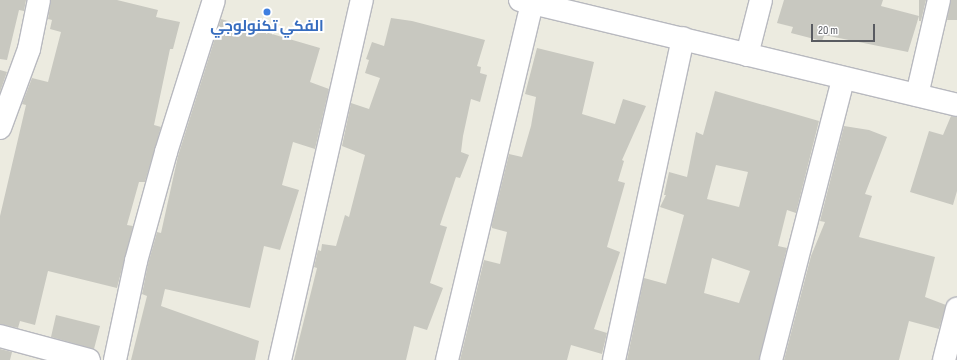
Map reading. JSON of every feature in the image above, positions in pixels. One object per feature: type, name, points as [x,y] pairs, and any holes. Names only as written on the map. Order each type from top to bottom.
[{"type":"street","points":[[0,128],[29,49],[39,0]]},
{"type":"street","points":[[116,360],[136,261],[166,152],[214,0]]},
{"type":"street","points":[[280,360],[362,0]]},
{"type":"street","points":[[747,55],[761,0]]},
{"type":"street","points":[[917,95],[939,0]]},
{"type":"street","points":[[447,360],[526,1],[580,7],[683,38],[747,55],[957,105]]},
{"type":"street","points":[[614,360],[683,38]]},
{"type":"street","points":[[771,360],[843,79]]},
{"type":"street","points":[[944,360],[957,309]]},
{"type":"street","points":[[0,336],[89,360]]},
{"type":"building","points":[[0,0],[26,0],[24,11],[19,10],[7,60],[0,59]]},
{"type":"building","points":[[51,0],[117,0],[158,10],[156,17],[180,22],[173,49],[170,49],[154,125],[161,127],[145,182],[139,182],[127,225],[133,226],[117,288],[48,271],[35,325],[20,321],[18,328],[0,324],[0,216],[26,105],[22,104],[32,78],[48,82],[61,32],[50,29],[52,20],[48,19]]},
{"type":"building","points":[[784,0],[883,0],[881,6],[919,16],[908,52],[829,36],[824,36],[822,41],[791,33],[793,27],[777,23]]},
{"type":"building","points":[[919,0],[926,0],[921,21],[919,21]]},
{"type":"building","points":[[951,0],[957,0],[957,20],[947,20]]},
{"type":"building","points":[[391,18],[412,21],[485,40],[477,66],[481,67],[480,73],[487,75],[480,102],[471,99],[463,136],[461,152],[469,155],[460,178],[456,177],[440,225],[447,227],[430,283],[443,288],[427,330],[414,326],[406,360],[294,360],[317,268],[314,267],[318,250],[321,251],[322,244],[336,246],[345,215],[349,217],[365,155],[342,146],[351,103],[369,109],[380,78],[365,73],[369,60],[366,59],[372,42],[384,46]]},
{"type":"building","points":[[221,19],[320,48],[310,82],[329,89],[315,149],[293,142],[282,185],[299,190],[280,250],[264,246],[250,308],[165,289],[161,306],[259,341],[255,360],[131,360],[147,296],[142,294],[148,264],[157,232],[161,233],[178,156]]},
{"type":"building","points":[[537,48],[594,62],[582,114],[615,124],[623,99],[646,106],[622,160],[624,161],[618,181],[625,183],[607,247],[620,252],[594,329],[607,333],[602,354],[571,345],[567,360],[460,360],[484,260],[500,264],[507,232],[492,228],[492,224],[509,154],[522,157],[531,126],[536,97],[525,94]]},
{"type":"building","points":[[0,70],[7,72],[0,92]]},
{"type":"building","points":[[715,91],[819,121],[796,213],[787,210],[778,246],[787,248],[759,360],[627,360],[644,278],[666,284],[684,215],[660,207],[666,195],[664,195],[669,172],[687,177],[696,132],[703,135]],"holes":[[[716,165],[748,172],[739,207],[707,199]],[[712,258],[750,271],[739,303],[704,293]]]},
{"type":"building","points":[[951,116],[957,117],[957,191],[953,205],[910,192],[929,131],[943,135]]},
{"type":"building","points":[[844,126],[869,130],[887,137],[865,194],[872,196],[859,237],[935,257],[925,297],[946,305],[939,329],[909,321],[899,360],[784,360],[811,256],[825,222],[820,221]]},
{"type":"building","points":[[56,315],[100,326],[94,349],[51,337]]},
{"type":"building","points":[[0,349],[12,352],[10,360],[0,360]]},
{"type":"place","name":"الفكي تكنولوجي","points":[[267,12]]}]
